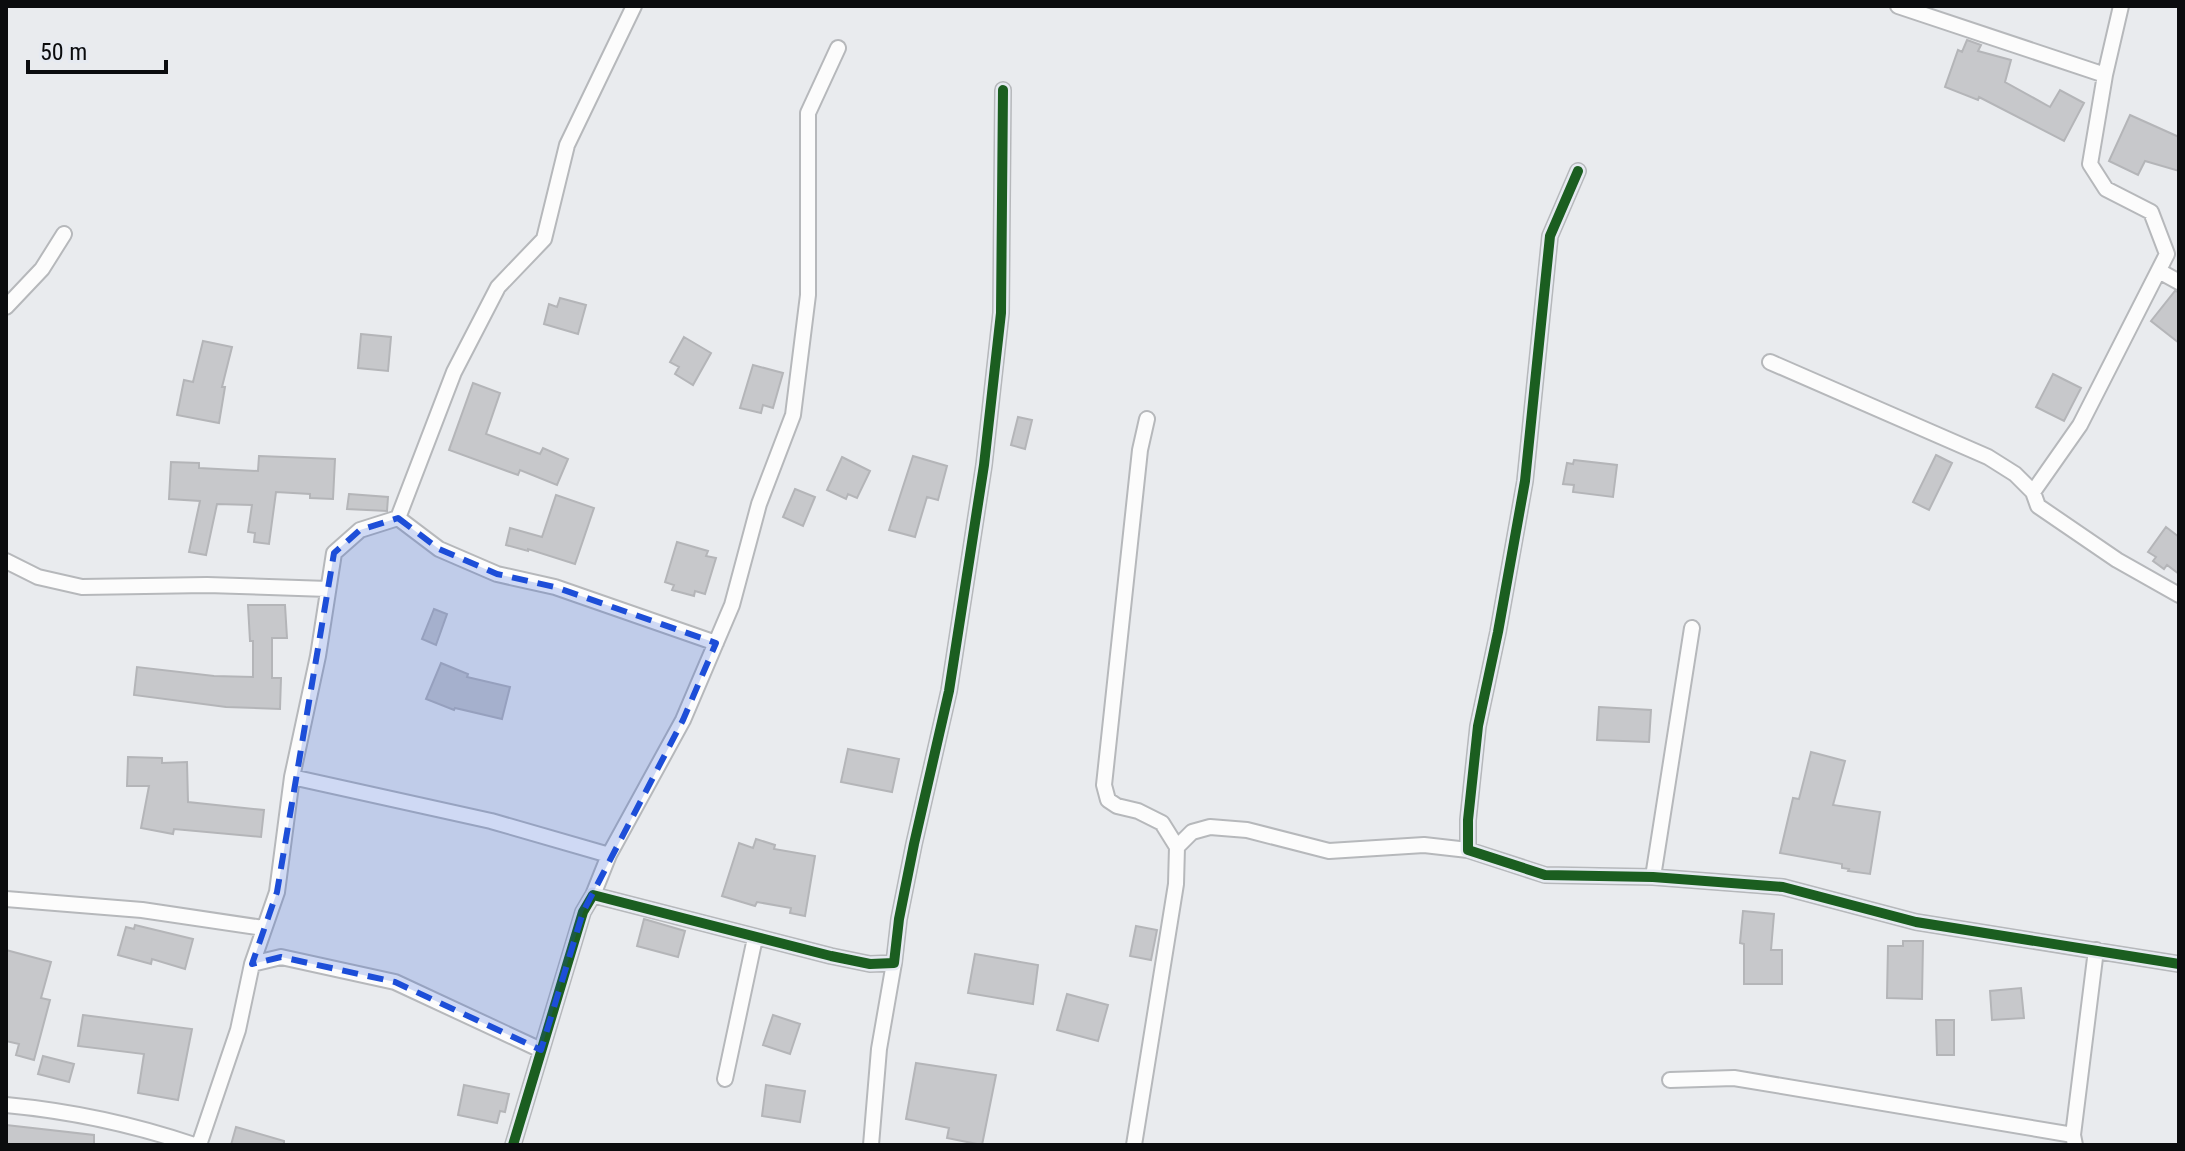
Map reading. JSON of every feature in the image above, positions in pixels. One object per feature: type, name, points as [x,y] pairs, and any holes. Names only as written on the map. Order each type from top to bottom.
[{"type":"street","points":[[398,518],[461,358],[498,287],[544,239],[567,145],[634,6]]},
{"type":"street","points":[[1898,6],[2105,75]]},
{"type":"street","points":[[2033,492],[2080,425],[2167,254],[2151,212],[2106,189],[2090,164],[2105,75],[2121,6]]},
{"type":"street","points":[[513,1145],[583,912],[609,855],[683,720],[716,643],[732,605],[759,504],[793,415],[808,295],[808,113],[838,48]]},
{"type":"street","points":[[871,1145],[879,1049],[899,919],[949,691],[984,465],[1001,313],[1003,90]]},
{"type":"street","points":[[1468,850],[1468,820],[1478,726],[1525,481],[1550,236],[1578,171]]},
{"type":"street","points":[[6,307],[42,269],[64,234]]},
{"type":"street","points":[[2159,271],[2179,282]]},
{"type":"street","points":[[1770,362],[1988,457],[2015,474],[2033,492],[2038,506],[2117,560],[2179,595]]},
{"type":"street","points":[[1134,1145],[1176,884],[1177,847],[1162,823],[1108,800],[1104,785],[1140,450],[1147,419]]},
{"type":"street","points":[[6,1105],[146,1128],[196,1145],[238,1030],[252,964],[277,892],[292,777],[318,656],[334,553],[360,530],[398,518]]},
{"type":"street","points":[[398,518],[439,549],[497,574],[555,587],[716,643]]},
{"type":"street","points":[[6,561],[38,577],[82,587],[207,585],[328,589]]},
{"type":"street","points":[[1653,877],[1692,628]]},
{"type":"street","points":[[292,777],[491,821],[609,855]]},
{"type":"street","points":[[1177,847],[1192,832],[1210,827],[1247,830],[1329,851],[1424,845],[1468,850],[1545,875],[1653,877],[1783,887],[1916,922],[2179,964]]},
{"type":"street","points":[[593,895],[755,938],[870,964],[894,963]]},
{"type":"street","points":[[6,899],[168,913],[263,928]]},
{"type":"street","points":[[725,1079],[755,938]]},
{"type":"street","points":[[1670,1080],[1734,1078],[2074,1140],[2096,950]]},
{"type":"street","points":[[252,964],[281,957],[395,982],[541,1050]]},
{"type":"highlighted area","points":[[398,518],[439,549],[497,574],[555,587],[716,643],[683,720],[583,912],[541,1050],[395,982],[281,957],[252,964],[277,892],[334,553],[360,530]]},
{"type":"building","points":[[1967,40],[1981,45],[1978,51],[2011,60],[2005,82],[2050,107],[2060,90],[2084,103],[2064,141],[1979,97],[1978,100],[1945,87],[1958,50],[1962,52]]},
{"type":"building","points":[[2130,115],[2179,137],[2179,171],[2145,161],[2138,175],[2109,161]]},
{"type":"building","points":[[2175,291],[2179,292],[2179,343],[2151,321]]},
{"type":"building","points":[[560,298],[586,305],[578,334],[544,324],[549,304],[557,307]]},
{"type":"building","points":[[361,334],[391,337],[388,371],[358,368]]},
{"type":"building","points":[[684,337],[711,353],[693,385],[675,374],[679,367],[670,362]]},
{"type":"building","points":[[203,341],[232,347],[222,387],[225,387],[219,423],[177,415],[184,380],[193,382]]},
{"type":"building","points":[[753,365],[783,373],[773,408],[763,405],[761,413],[740,408]]},
{"type":"building","points":[[2053,374],[2081,388],[2064,421],[2036,407]]},
{"type":"building","points":[[473,383],[500,393],[486,434],[540,454],[543,448],[568,459],[557,485],[520,470],[518,475],[449,450]]},
{"type":"building","points":[[1018,417],[1032,420],[1025,449],[1011,445]]},
{"type":"building","points":[[1936,455],[1952,463],[1929,510],[1913,502]]},
{"type":"building","points":[[259,456],[335,459],[333,499],[276,492],[269,544],[254,542],[255,533],[248,532],[252,505],[217,504],[206,555],[189,552],[200,501],[169,499],[171,462],[199,463],[199,468],[258,471]]},
{"type":"building","points":[[913,456],[947,466],[938,500],[927,497],[915,537],[889,530]]},
{"type":"building","points":[[842,457],[870,471],[857,498],[848,494],[846,499],[827,490]]},
{"type":"building","points":[[1574,460],[1617,465],[1613,497],[1573,492],[1574,485],[1563,484],[1567,463],[1573,464]]},
{"type":"building","points":[[795,489],[815,497],[803,526],[783,517]]},
{"type":"building","points":[[349,494],[388,497],[387,511],[347,509]]},
{"type":"building","points":[[556,495],[594,508],[575,564],[506,545],[510,528],[542,537]]},
{"type":"building","points":[[2166,527],[2179,537],[2179,574],[2167,565],[2164,569],[2153,561],[2156,557],[2148,552]]},
{"type":"building","points":[[677,542],[708,551],[706,556],[716,558],[705,594],[695,591],[694,596],[672,590],[674,585],[665,582]]},
{"type":"building","points":[[248,605],[285,605],[287,638],[272,638],[272,678],[281,678],[280,709],[226,707],[134,695],[137,667],[253,677],[253,641],[250,641]]},
{"type":"building","points":[[434,609],[447,614],[436,645],[422,639]]},
{"type":"building","points":[[441,663],[468,674],[467,677],[510,687],[502,719],[454,710],[426,699]]},
{"type":"building","points":[[1599,707],[1651,710],[1649,742],[1597,740]]},
{"type":"building","points":[[848,749],[899,759],[892,792],[841,782]]},
{"type":"building","points":[[1811,752],[1845,761],[1833,805],[1880,812],[1870,874],[1848,871],[1842,868],[1842,864],[1780,853],[1793,798],[1799,799]]},
{"type":"building","points":[[128,757],[162,758],[162,763],[187,762],[188,802],[264,810],[261,837],[174,829],[173,834],[141,828],[149,786],[127,786]]},
{"type":"building","points":[[756,839],[775,845],[774,849],[815,856],[805,916],[790,913],[791,908],[757,902],[755,906],[722,896],[739,843],[753,848]]},
{"type":"building","points":[[1743,911],[1774,914],[1771,950],[1782,950],[1782,984],[1744,984],[1744,944],[1740,943]]},
{"type":"building","points":[[644,919],[685,931],[678,957],[637,946]]},
{"type":"building","points":[[135,925],[193,939],[185,969],[152,959],[151,964],[118,955],[126,927],[134,929]]},
{"type":"building","points":[[1136,926],[1157,930],[1151,960],[1130,956]]},
{"type":"building","points":[[1903,941],[1923,941],[1922,999],[1887,998],[1888,946],[1903,946]]},
{"type":"building","points":[[6,950],[51,962],[41,998],[50,1000],[34,1060],[16,1055],[19,1044],[6,1041]]},
{"type":"building","points":[[975,954],[1038,965],[1033,1004],[968,993]]},
{"type":"building","points":[[2021,988],[2024,1018],[1992,1020],[1990,991]]},
{"type":"building","points":[[1067,994],[1108,1005],[1098,1041],[1057,1030]]},
{"type":"building","points":[[83,1015],[192,1029],[178,1100],[138,1093],[144,1054],[78,1046]]},
{"type":"building","points":[[773,1015],[800,1024],[790,1054],[763,1045]]},
{"type":"building","points":[[1936,1020],[1954,1020],[1954,1055],[1937,1055]]},
{"type":"building","points":[[43,1056],[74,1064],[69,1082],[38,1074]]},
{"type":"building","points":[[916,1063],[996,1075],[982,1145],[947,1138],[949,1128],[906,1119]]},
{"type":"building","points":[[464,1085],[509,1094],[505,1112],[500,1111],[497,1123],[458,1115]]},
{"type":"building","points":[[766,1085],[805,1091],[800,1122],[762,1116]]},
{"type":"building","points":[[6,1125],[94,1135],[94,1145],[6,1145]]},
{"type":"building","points":[[236,1127],[284,1141],[284,1145],[231,1145]]},
{"type":"cycle path","points":[[513,1145],[583,912],[593,895],[831,956],[870,964],[894,963],[914,844],[949,691],[984,465],[1001,313],[1003,90]]},
{"type":"cycle path","points":[[1578,171],[1550,236],[1525,481],[1478,726],[1468,820],[1468,850],[1545,875],[1653,877],[1783,887],[1916,922],[2179,964]]}]
